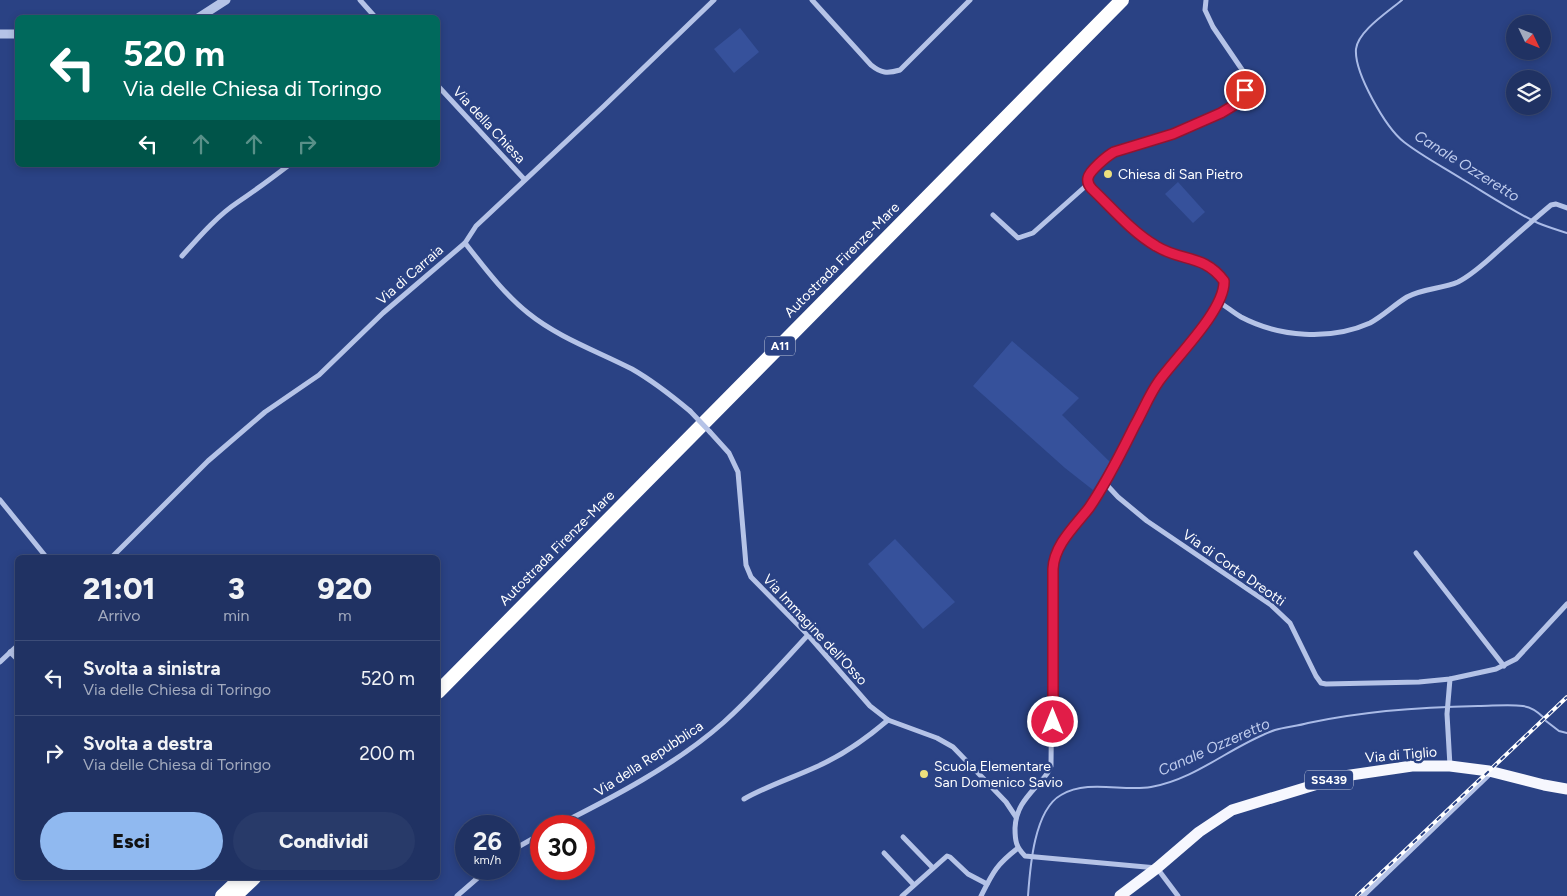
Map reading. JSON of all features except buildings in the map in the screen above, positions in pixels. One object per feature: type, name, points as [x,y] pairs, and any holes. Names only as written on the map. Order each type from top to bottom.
[{"type":"highway","name":"Autostrada Firenze-Mare","points":[[440,678],[1110,0]]},
{"type":"highway","name":"Autostrada Firenze-Mare","points":[[440,690],[1122,0]]},
{"type":"highway","points":[[222,896],[239,880]]},
{"type":"highway","points":[[235,896],[252,880]]},
{"type":"main road","name":"Via di Tiglio","points":[[1120,896],[1157,868],[1199,832],[1232,810],[1344,776],[1412,766],[1450,766],[1493,772],[1567,789]]},
{"type":"street","points":[[203,15],[226,0]]},
{"type":"street","points":[[360,0],[373,15]]},
{"type":"street","name":"Via di Carraia","points":[[114,555],[208,461],[265,412],[286,396],[319,376],[383,313],[465,243],[476,226],[524,179],[604,106],[714,0]]},
{"type":"street","points":[[812,0],[871,64],[880,72],[890,73],[900,70],[970,0]]},
{"type":"street","points":[[993,215],[1018,238],[1033,233],[1088,184],[1089,175],[1107,156],[1114,152],[1173,134],[1221,113],[1236,104],[1245,90],[1245,74],[1213,27],[1205,10],[1206,0]]},
{"type":"street","points":[[0,34],[15,34]]},
{"type":"street","name":"Via della Chiesa","points":[[440,88],[524,179]]},
{"type":"street","points":[[182,256],[207,229],[238,202],[286,167]]},
{"type":"street","points":[[1088,184],[1148,241],[1169,252],[1204,263],[1218,273],[1224,281],[1224,288],[1219,302],[1158,382],[1105,483],[1064,539],[1055,556],[1053,569],[1051,766],[1048,773],[1019,807],[1016,817],[1015,840],[1018,848],[1025,856],[1157,868],[1178,896]]},
{"type":"street","points":[[1219,302],[1241,316],[1270,328],[1305,334],[1337,332],[1369,323],[1406,298],[1423,290],[1458,282],[1482,265],[1553,204],[1567,208]]},
{"type":"street","name":"Via Immagine dell'Osso","points":[[465,243],[491,275],[528,313],[559,334],[633,370],[664,390],[690,411],[729,453],[738,472],[746,565],[751,577],[808,635],[870,706],[888,720],[937,738],[953,747],[1006,802],[1016,817]]},
{"type":"street","name":"Via di Corte Dreotti","points":[[1105,483],[1118,497],[1147,521],[1271,605],[1290,623],[1316,676],[1322,683],[1420,682],[1450,679]]},
{"type":"street","points":[[0,500],[45,555]]},
{"type":"street","points":[[1416,554],[1504,666]]},
{"type":"street","points":[[1450,766],[1447,714],[1450,679],[1496,669],[1516,659],[1567,604]]},
{"type":"street","name":"Via della Repubblica","points":[[577,815],[633,786],[698,743],[723,723],[754,693],[808,635]]},
{"type":"street","points":[[0,662],[15,648]]},
{"type":"street","points":[[10,652],[15,657]]},
{"type":"street","points":[[744,799],[768,786],[833,759],[888,720]]},
{"type":"street","points":[[1363,896],[1493,772]]},
{"type":"street","points":[[903,837],[933,868]]},
{"type":"street","points":[[981,896],[999,864],[1018,848]]},
{"type":"street","points":[[884,853],[914,885]]},
{"type":"street","points":[[902,896],[947,856],[968,874],[987,884]]},
{"type":"street","points":[[457,896],[475,880]]},
{"type":"shaded area","points":[[740,28],[759,52],[734,73],[714,49]]},
{"type":"shaded area","points":[[1178,182],[1205,212],[1193,223],[1165,194]]},
{"type":"shaded area","points":[[1012,341],[1079,398],[1062,415],[1110,462],[1093,490],[1065,468],[973,386]]},
{"type":"shaded area","points":[[895,539],[955,602],[923,629],[868,564]]},
{"type":"waterway","name":"Canale Ozzeretto","points":[[1402,0],[1362,35],[1356,49],[1360,72],[1380,113],[1404,142],[1425,157],[1519,213],[1538,223],[1567,233]]},
{"type":"waterway","name":"Canale Ozzeretto","points":[[1028,896],[1032,856],[1039,826],[1052,802],[1071,790],[1094,787],[1140,788],[1168,783],[1184,777],[1259,736],[1275,730],[1350,715],[1414,709],[1512,705],[1529,707],[1543,717]]},
{"type":"waterway","name":"Canale Ozzeretto","points":[[1546,721],[1559,731],[1567,733]]},
{"type":"railway","points":[[1357,896],[1567,697]]},
{"type":"place","name":"Chiesa di San Pietro","points":[[1108,174]]},
{"type":"place","name":"Scuola Elementare San Domenico Savio","points":[[924,774]]},
{"type":"route","points":[[1053,722],[1052,646],[1053,569],[1055,556],[1064,539],[1105,483],[1158,382],[1203,325],[1223,295],[1224,288],[1224,281],[1211,267],[1158,248],[1148,241],[1092,189],[1087,179],[1107,156],[1114,152],[1173,134],[1221,113],[1236,104],[1245,90]]}]
